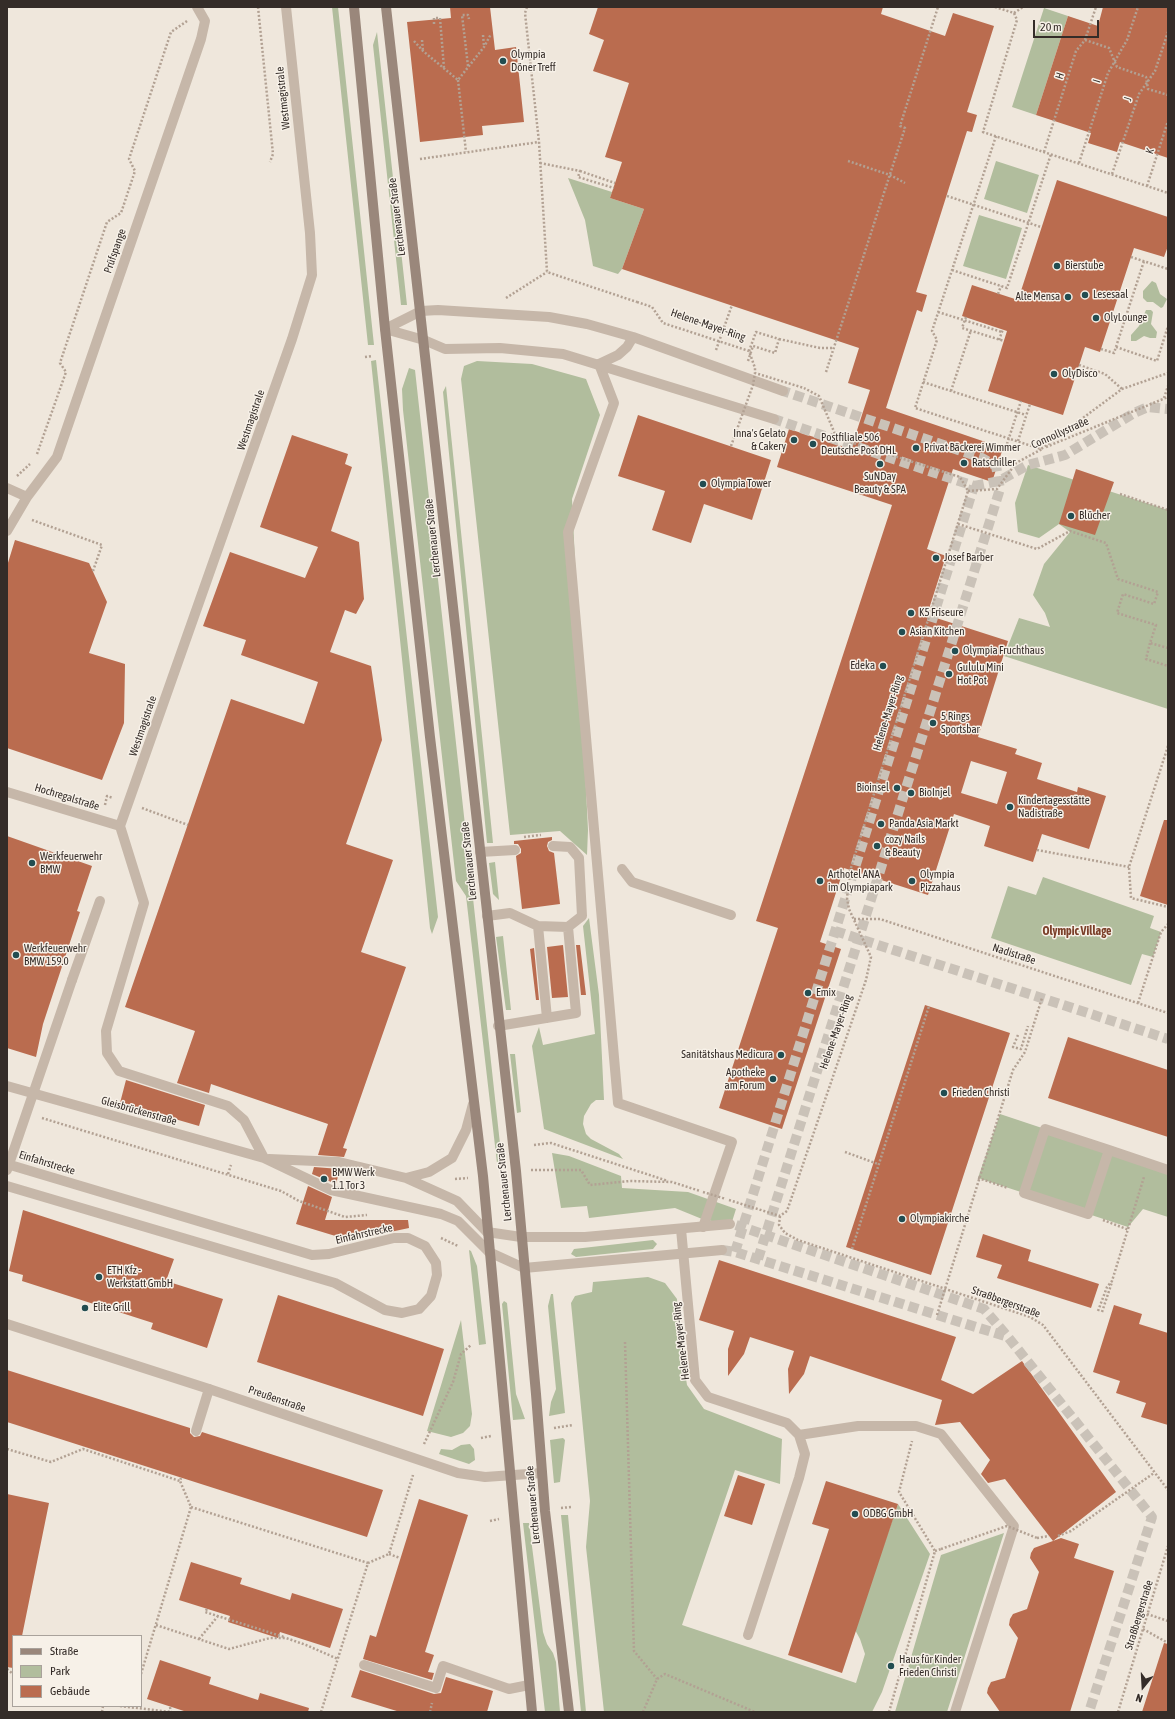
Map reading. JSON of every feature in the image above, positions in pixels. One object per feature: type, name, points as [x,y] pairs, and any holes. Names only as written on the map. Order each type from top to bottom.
[{"type":"main road","name":"Lerchenauer Straße","points":[[354,7],[385,329],[429,729],[473,1104],[483,1176],[532,1712]]},
{"type":"main road","name":"Lerchenauer Straße","points":[[386,7],[421,311],[498,1026],[516,1171],[545,1512],[569,1712]]},
{"type":"street","name":"Prüfspange","points":[[7,531],[26,497],[57,457],[201,39],[205,21],[197,7]]},
{"type":"street","name":"Westmagistrale","points":[[120,826],[292,339],[312,275],[310,233],[286,7]]},
{"type":"street","points":[[385,329],[421,311],[462,311],[549,317],[587,324],[633,337],[783,391]]},
{"type":"street","points":[[385,329],[424,340],[446,349],[500,348],[536,350],[563,354],[774,420]]},
{"type":"street","points":[[598,364],[618,356],[627,347],[633,337]]},
{"type":"street","points":[[598,364],[614,403],[568,532],[618,1103],[732,1142],[703,1227]]},
{"type":"street","points":[[10,484],[26,497]]},
{"type":"street","name":"Hochregalstraße","points":[[7,792],[120,826]]},
{"type":"street","points":[[120,826],[144,903],[106,1031],[107,1053],[119,1071],[228,1106],[244,1120],[264,1158],[331,1190],[441,1214],[458,1221],[489,1252],[524,1268],[684,1255],[722,1250]]},
{"type":"street","points":[[487,916],[510,913],[538,926],[568,927],[582,916],[579,858],[570,847],[553,846]]},
{"type":"street","points":[[480,852],[515,850]]},
{"type":"street","points":[[622,869],[632,882],[731,914]]},
{"type":"street","points":[[7,1170],[100,901]]},
{"type":"street","points":[[538,926],[547,1018]]},
{"type":"street","points":[[498,1026],[576,1013],[568,927]]},
{"type":"street","name":"Gleisbrückenstraße","points":[[7,1086],[264,1158]]},
{"type":"street","points":[[406,1178],[429,1172],[452,1158],[466,1130],[473,1104]]},
{"type":"street","points":[[1109,1150],[1088,1214],[1024,1193],[1045,1129],[1109,1150],[1168,1170]]},
{"type":"street","points":[[264,1158],[339,1162],[406,1178],[457,1201],[487,1232],[521,1237],[585,1237],[730,1224]]},
{"type":"street","name":"Einfahrstrecke","points":[[7,1164],[312,1255],[329,1254],[394,1238],[408,1238],[425,1246],[436,1263],[437,1275],[431,1296],[420,1309],[402,1313],[385,1310],[335,1283],[7,1186]]},
{"type":"street","name":"Helene-Mayer-Ring","points":[[681,1229],[696,1380],[708,1397],[787,1423],[799,1435]]},
{"type":"street","name":"Preußenstraße","points":[[7,1324],[209,1389],[458,1473],[485,1477],[542,1473]]},
{"type":"street","points":[[196,1430],[209,1389]]},
{"type":"street","points":[[748,1635],[800,1478],[805,1454],[799,1435],[858,1426],[916,1426],[941,1434],[1014,1526],[955,1712]]},
{"type":"street","points":[[364,1665],[436,1688],[443,1666],[509,1689],[529,1685]]},
{"type":"path","points":[[258,7],[273,154],[270,162]]},
{"type":"path","points":[[515,292],[547,272],[539,142],[525,13],[527,7]]},
{"type":"path","points":[[826,372],[905,128],[900,126],[938,7]]},
{"type":"path","points":[[995,7],[1004,8],[1014,13],[1017,20],[983,132],[1168,193]]},
{"type":"path","points":[[1014,13],[1023,7]]},
{"type":"path","name":"H","points":[[1044,152],[1076,51],[1085,40],[1096,7]]},
{"type":"path","name":"I","points":[[1079,163],[1108,73],[1127,40],[1138,7]]},
{"type":"path","points":[[468,66],[462,15],[468,15],[469,19]]},
{"type":"path","points":[[434,24],[434,18],[440,18],[444,68]]},
{"type":"path","points":[[36,458],[66,372],[60,363],[107,222],[121,214],[135,171],[129,159],[171,32]]},
{"type":"path","name":"J","points":[[1112,174],[1138,94],[1155,71],[1168,32]]},
{"type":"path","points":[[466,152],[458,80],[484,47],[491,34]]},
{"type":"path","points":[[483,35],[484,47]]},
{"type":"path","points":[[422,40],[423,51]]},
{"type":"path","points":[[1085,40],[1109,48],[1117,67],[1146,77],[1148,89],[1168,95]]},
{"type":"path","points":[[414,41],[423,51],[458,80]]},
{"type":"path","name":"K","points":[[1147,186],[1168,121]]},
{"type":"path","points":[[996,136],[932,331],[937,340],[915,408],[1042,449],[1122,388],[1168,373]]},
{"type":"path","points":[[419,159],[539,142]]},
{"type":"path","points":[[952,270],[1007,288],[1051,154]]},
{"type":"path","points":[[848,161],[890,175],[905,183]]},
{"type":"path","points":[[540,163],[580,171],[615,183]]},
{"type":"path","points":[[580,171],[578,177],[614,188]]},
{"type":"path","points":[[947,196],[1042,227]]},
{"type":"path","points":[[1131,257],[1168,269]]},
{"type":"path","points":[[1101,349],[1114,353],[1144,261]]},
{"type":"path","name":"Helene-Mayer-Ring","points":[[547,272],[652,307],[663,323],[749,351],[756,368],[755,373]]},
{"type":"path","points":[[998,294],[1001,286]]},
{"type":"path","points":[[710,365],[732,305]]},
{"type":"path","points":[[938,312],[1002,331],[999,340]]},
{"type":"path","points":[[966,317],[962,328],[1004,341]]},
{"type":"path","points":[[1116,347],[1157,360],[1168,326]]},
{"type":"path","points":[[951,391],[971,330]]},
{"type":"path","points":[[749,351],[756,332],[779,339],[820,348],[834,348]]},
{"type":"path","points":[[753,346],[775,353],[779,339]]},
{"type":"path","points":[[1079,365],[1105,374],[1122,388]]},
{"type":"path","points":[[731,446],[753,385],[755,373],[804,388],[819,396],[835,434],[844,440],[960,477],[968,491]]},
{"type":"path","points":[[924,382],[1026,415]]},
{"type":"path","points":[[1164,398],[1168,386]]},
{"type":"path","name":"Connollystraße","points":[[968,491],[997,489],[1016,463],[1042,449],[1168,397]]},
{"type":"path","points":[[1007,444],[1021,402]]},
{"type":"path","points":[[1018,442],[1030,404]]},
{"type":"path","points":[[10,484],[32,461]]},
{"type":"path","name":"Helene-Mayer-Ring","points":[[780,1216],[787,1211],[866,980],[871,957],[854,919],[847,898],[850,870],[968,491]]},
{"type":"path","points":[[1120,494],[1168,510]]},
{"type":"path","points":[[17,514],[102,545],[93,571]]},
{"type":"path","points":[[958,524],[1038,549],[1070,531],[1106,543],[1118,579],[1158,592],[1154,604],[1123,594],[1117,613],[1156,625],[1146,659],[1168,666]]},
{"type":"path","points":[[1150,643],[1168,648]]},
{"type":"path","points":[[1168,746],[1129,867],[1131,898],[1168,907]]},
{"type":"path","points":[[1037,850],[1129,867]]},
{"type":"path","name":"Nadistraße","points":[[854,919],[880,919],[1168,1013]]},
{"type":"path","points":[[1138,1003],[1161,932],[1168,924]]},
{"type":"path","points":[[937,1315],[978,1178],[1013,1070],[1025,1052],[1042,998]]},
{"type":"path","points":[[852,1249],[878,1164],[930,1006]]},
{"type":"path","points":[[1018,1035],[1013,1047],[1020,1049],[1028,1026]]},
{"type":"path","points":[[36,1116],[281,1191],[299,1201],[345,1217],[368,1215]]},
{"type":"path","points":[[534,1146],[551,1143],[780,1216]]},
{"type":"path","points":[[845,1152],[878,1164]]},
{"type":"path","points":[[1102,1312],[1129,1230],[1148,1163]]},
{"type":"path","points":[[545,1169],[581,1170],[590,1185],[630,1181],[672,1182]]},
{"type":"path","points":[[978,1178],[1024,1193]]},
{"type":"path","points":[[1088,1214],[1129,1230]]},
{"type":"path","name":"Straßbergerstraße","points":[[780,1216],[779,1225],[785,1233],[798,1240],[1030,1317],[1043,1325],[1154,1473],[1166,1486],[1168,1491]]},
{"type":"path","points":[[437,1236],[460,1247]]},
{"type":"path","points":[[1098,1311],[1107,1286],[1112,1281]]},
{"type":"path","points":[[625,1342],[634,1651],[657,1679]]},
{"type":"path","points":[[389,1554],[418,1460],[436,1416],[453,1382],[461,1354],[471,1345]]},
{"type":"path","points":[[889,1712],[935,1551],[899,1492],[916,1426]]},
{"type":"path","points":[[7,1449],[51,1462],[83,1449],[181,1480],[191,1507],[142,1671]]},
{"type":"path","points":[[1058,1536],[1071,1531],[1154,1473]]},
{"type":"path","points":[[191,1507],[368,1563],[389,1554],[400,1558]]},
{"type":"path","points":[[935,1551],[1007,1526],[1037,1538],[1049,1536]]},
{"type":"path","name":"Straßbergerstraße","points":[[1118,1712],[1168,1546]]},
{"type":"path","points":[[321,1712],[368,1563]]},
{"type":"path","points":[[207,1609],[206,1612],[286,1638]]},
{"type":"path","points":[[1147,1614],[1168,1621]]},
{"type":"path","points":[[199,1639],[218,1616]]},
{"type":"path","points":[[156,1625],[229,1649],[270,1638],[294,1638],[338,1660]]},
{"type":"path","points":[[1143,1629],[1168,1643]]},
{"type":"path","points":[[643,1712],[657,1679],[665,1674],[755,1712]]},
{"type":"path","points":[[129,1712],[131,1707],[171,1712],[170,1707]]},
{"type":"green space","points":[[332,7],[338,7],[374,345],[368,345]]},
{"type":"green space","points":[[1044,8],[1068,16],[1036,115],[1012,107]]},
{"type":"green space","points":[[377,32],[407,305],[401,305],[373,45]]},
{"type":"green space","points":[[996,161],[1039,175],[1027,213],[984,199]]},
{"type":"green space","points":[[568,178],[612,192],[610,198],[644,209],[622,269],[618,274],[593,266],[585,220]]},
{"type":"green space","points":[[979,215],[1022,228],[1006,279],[963,266]]},
{"type":"green space","points":[[1152,281],[1156,283],[1160,294],[1167,299],[1161,308],[1153,302],[1147,302],[1143,298],[1143,291]]},
{"type":"green space","points":[[1146,310],[1151,310],[1153,312],[1151,324],[1157,332],[1156,338],[1144,336],[1136,341],[1131,341],[1131,335],[1139,326]]},
{"type":"green space","points":[[376,360],[438,917],[432,934],[430,928],[371,361]]},
{"type":"green space","points":[[477,361],[532,364],[586,379],[600,415],[572,499],[588,830],[587,855],[560,831],[510,835],[461,379],[464,366]]},
{"type":"green space","points":[[409,368],[415,370],[502,1162],[497,1163],[466,896],[456,881],[403,410],[402,389]]},
{"type":"green space","points":[[446,386],[493,843],[487,843],[443,392]]},
{"type":"green space","points":[[1028,465],[1168,510],[1168,709],[1004,656],[1019,618],[1050,627],[1045,613],[1033,595],[1044,564],[1070,532],[1059,524],[1039,538],[1018,532],[1015,503]]},
{"type":"green space","points":[[495,862],[499,900],[493,894],[489,863]]},
{"type":"green space","points":[[1043,877],[1154,916],[1150,928],[1161,932],[1153,957],[1142,954],[1131,985],[991,938],[1008,886],[1036,895]]},
{"type":"green space","points":[[589,918],[599,995],[604,1100],[596,1100],[591,1104],[584,1116],[583,1124],[586,1134],[591,1139],[619,1154],[623,1159],[544,1129],[532,1046],[539,1027],[543,1045],[595,1034],[583,926]]},
{"type":"green space","points":[[503,936],[511,1010],[506,1010],[496,937]]},
{"type":"green space","points":[[510,1054],[515,1054],[521,1112],[517,1113]]},
{"type":"green space","points":[[1000,1114],[1168,1170],[1168,1217],[1143,1209],[1128,1227],[978,1178]]},
{"type":"green space","points":[[552,1153],[569,1156],[621,1176],[622,1188],[688,1192],[736,1209],[731,1225],[702,1219],[675,1208],[589,1218],[587,1206],[561,1208]]},
{"type":"green space","points":[[653,1240],[657,1244],[653,1249],[576,1257],[571,1254],[574,1249]]},
{"type":"green space","points":[[469,1250],[471,1251],[477,1266],[486,1344],[479,1345]]},
{"type":"green space","points":[[648,1277],[665,1283],[677,1299],[678,1327],[687,1385],[704,1409],[782,1439],[780,1484],[735,1470],[682,1625],[856,1683],[865,1654],[860,1639],[848,1617],[883,1547],[898,1504],[930,1554],[882,1692],[872,1712],[604,1712],[586,1547],[590,1501],[571,1303],[575,1296],[592,1292],[593,1282]]},
{"type":"green space","points":[[551,1294],[553,1294],[565,1413],[549,1416],[551,1402],[556,1389],[548,1306]]},
{"type":"green space","points":[[504,1301],[507,1303],[516,1394],[525,1419],[513,1420],[502,1304]]},
{"type":"green space","points":[[461,1320],[472,1414],[470,1426],[463,1433],[451,1437],[427,1431]]},
{"type":"green space","points":[[563,1438],[565,1440],[560,1482],[554,1483],[550,1440]]},
{"type":"green space","points":[[470,1444],[474,1449],[475,1460],[469,1464],[439,1454],[441,1449],[452,1450],[461,1445]]},
{"type":"green space","points":[[561,1515],[568,1515],[586,1712],[581,1712]]},
{"type":"green space","points":[[523,1523],[529,1523],[543,1632],[556,1662],[560,1712],[545,1712]]},
{"type":"green space","points":[[1004,1533],[947,1712],[895,1712],[941,1555]]},
{"type":"building","points":[[450,7],[490,7],[495,50],[516,47],[524,122],[482,126],[483,135],[420,142],[407,22],[451,18]]},
{"type":"building","points":[[598,7],[883,7],[881,14],[945,36],[953,13],[994,26],[967,112],[977,115],[972,132],[967,131],[916,292],[927,295],[922,312],[917,310],[886,408],[1003,448],[992,482],[953,469],[927,549],[946,556],[927,615],[1008,641],[978,737],[1017,749],[1015,754],[1042,763],[1037,779],[1077,792],[1078,787],[1106,796],[1089,849],[1042,834],[1033,862],[984,846],[990,826],[954,814],[928,895],[844,868],[820,942],[841,949],[782,1129],[719,1108],[778,928],[756,921],[892,505],[777,467],[789,429],[851,449],[870,390],[848,383],[859,348],[622,269],[644,209],[610,198],[622,162],[605,157],[629,83],[593,71],[604,40],[589,34]],"holes":[[[971,761],[1007,772],[997,804],[961,793]]]},
{"type":"building","points":[[1103,7],[1168,7],[1168,158],[1120,142],[1117,152],[1088,143],[1091,133],[1036,115],[1068,16],[1098,26]]},
{"type":"building","name":"Alte Mensa","points":[[1057,180],[1168,217],[1168,246],[1164,257],[1134,248],[1100,352],[1085,347],[1063,415],[988,391],[1007,331],[962,316],[972,285],[1018,300]]},
{"type":"building","name":"Olympia Tower","points":[[638,415],[771,460],[752,520],[704,504],[691,543],[652,530],[665,491],[618,476]]},
{"type":"building","points":[[292,435],[348,454],[345,464],[352,467],[331,531],[359,542],[364,599],[356,614],[345,610],[330,652],[371,666],[382,740],[346,844],[393,860],[361,952],[406,967],[343,1148],[347,1149],[344,1157],[318,1155],[328,1124],[211,1084],[209,1093],[177,1083],[195,1031],[125,1007],[231,699],[304,724],[318,682],[241,655],[246,640],[203,626],[230,552],[305,578],[318,547],[260,527]]},
{"type":"building","points":[[1076,469],[1114,482],[1095,535],[1059,524]]},
{"type":"building","points":[[15,540],[89,563],[107,602],[89,653],[125,664],[124,723],[102,780],[7,748],[7,566]]},
{"type":"building","points":[[1164,820],[1168,820],[1168,905],[1140,896]]},
{"type":"building","points":[[7,836],[92,866],[77,911],[80,912],[43,1024],[36,1057],[7,1048]]},
{"type":"building","points":[[552,837],[552,840],[548,842],[547,846],[549,851],[554,853],[560,904],[522,909],[516,856],[521,853],[521,849],[518,844],[514,844],[514,841]]},
{"type":"building","points":[[563,945],[568,997],[552,998],[547,947]]},
{"type":"building","points":[[576,945],[580,945],[586,995],[581,995]]},
{"type":"building","points":[[534,948],[539,1000],[536,1000],[530,949]]},
{"type":"building","name":"Frieden Christi","points":[[925,1005],[1010,1033],[931,1275],[846,1247]]},
{"type":"building","points":[[1068,1037],[1168,1070],[1168,1137],[1048,1098]]},
{"type":"building","points":[[126,1080],[205,1105],[199,1126],[120,1103]]},
{"type":"building","points":[[314,1167],[340,1169],[336,1184],[312,1174]]},
{"type":"building","points":[[308,1186],[332,1197],[325,1220],[408,1220],[409,1228],[343,1242],[342,1238],[296,1224]]},
{"type":"building","points":[[23,1210],[174,1259],[166,1281],[223,1299],[207,1348],[151,1329],[153,1323],[22,1281],[23,1275],[9,1271]]},
{"type":"building","points":[[983,1234],[1031,1250],[1028,1261],[1099,1284],[1091,1308],[997,1278],[1002,1265],[976,1257]]},
{"type":"building","points":[[719,1260],[956,1337],[941,1380],[973,1394],[1022,1361],[1116,1492],[1053,1541],[1005,1479],[988,1483],[981,1474],[990,1460],[960,1422],[935,1425],[942,1400],[810,1356],[804,1374],[789,1394],[788,1369],[794,1351],[750,1337],[744,1354],[728,1376],[728,1349],[734,1331],[699,1320]]},
{"type":"building","points":[[278,1295],[444,1349],[423,1416],[257,1362]]},
{"type":"building","points":[[1114,1305],[1142,1314],[1139,1324],[1168,1333],[1168,1425],[1141,1417],[1146,1403],[1116,1393],[1120,1381],[1093,1372]]},
{"type":"building","points":[[7,1370],[190,1428],[190,1433],[194,1437],[200,1436],[202,1432],[383,1490],[367,1537],[7,1422]]},
{"type":"building","points":[[738,1475],[765,1484],[752,1525],[724,1516]]},
{"type":"building","points":[[826,1481],[898,1504],[842,1673],[788,1655],[829,1529],[812,1524]]},
{"type":"building","points":[[7,1494],[49,1503],[22,1635],[12,1635],[12,1668],[7,1667]]},
{"type":"building","points":[[419,1499],[468,1515],[425,1652],[434,1655],[428,1672],[434,1673],[432,1680],[363,1659],[370,1635],[376,1637]]},
{"type":"building","points":[[1061,1538],[1079,1544],[1074,1558],[1114,1571],[1070,1712],[1000,1712],[987,1693],[991,1682],[1005,1678],[1018,1638],[1009,1625],[1010,1619],[1013,1614],[1027,1609],[1039,1572],[1030,1558],[1031,1553],[1034,1548]]},
{"type":"building","points":[[191,1562],[242,1578],[240,1584],[290,1600],[292,1593],[343,1609],[330,1648],[280,1632],[278,1638],[228,1622],[230,1616],[179,1600]]},
{"type":"building","points":[[1164,1643],[1168,1644],[1168,1712],[1142,1712]]},
{"type":"building","points":[[160,1660],[211,1677],[209,1684],[258,1700],[260,1693],[309,1708],[308,1712],[187,1712],[147,1699]]},
{"type":"building","points":[[360,1670],[434,1694],[441,1693],[446,1677],[493,1691],[487,1712],[400,1712],[351,1697]]},
{"type":"tunnel","points":[[758,1259],[1000,489],[996,466],[982,458],[783,391]]},
{"type":"tunnel","points":[[974,486],[999,481],[1028,465],[1065,455],[1134,413],[1148,407],[1168,409]]},
{"type":"tunnel","points":[[735,1252],[974,486],[774,419]]},
{"type":"tunnel","points":[[835,931],[1168,1039]]},
{"type":"tunnel","points":[[736,1225],[984,1309],[1152,1517],[1089,1712]]},
{"type":"tunnel","points":[[722,1250],[735,1252],[1008,1337]]},
{"type":"place","name":"Olympia Döner Treff","points":[[503,61]]},
{"type":"place","name":"Bierstube","points":[[1057,266]]},
{"type":"place","name":"Lesesaal","points":[[1085,295]]},
{"type":"place","name":"Alte Mensa","points":[[1068,297]]},
{"type":"place","name":"OlyLounge","points":[[1096,318]]},
{"type":"place","name":"OlyDisco","points":[[1054,374]]},
{"type":"place","name":"Inna's Gelato & Cakery","points":[[794,440]]},
{"type":"place","name":"Postfiliale 506 Deutsche Post DHL","points":[[813,444]]},
{"type":"place","name":"Privat Bäckerei Wimmer","points":[[916,448]]},
{"type":"place","name":"Ratschiller","points":[[964,463]]},
{"type":"place","name":"SuNDay Beauty & SPA","points":[[880,464]]},
{"type":"place","name":"Olympia Tower","points":[[703,484]]},
{"type":"place","name":"Blücher","points":[[1071,516]]},
{"type":"place","name":"Josef Barber","points":[[936,558]]},
{"type":"place","name":"K5 Friseure","points":[[911,613]]},
{"type":"place","name":"Asian Kitchen","points":[[902,632]]},
{"type":"place","name":"Olympia Fruchthaus","points":[[955,651]]},
{"type":"place","name":"Edeka","points":[[883,666]]},
{"type":"place","name":"Gululu Mini Hot Pot","points":[[949,674]]},
{"type":"place","name":"5 Rings Sportsbar","points":[[933,723]]},
{"type":"place","name":"Bioinsel","points":[[897,788]]},
{"type":"place","name":"BioInjel","points":[[911,793]]},
{"type":"place","name":"Kindertagesstätte Nadistraße","points":[[1010,807]]},
{"type":"place","name":"Panda Asia Markt","points":[[881,824]]},
{"type":"place","name":"cozy Nails & Beauty","points":[[877,846]]},
{"type":"place","name":"Werkfeuerwehr BMW","points":[[32,863]]},
{"type":"place","name":"Arthotel ANA im Olympiapark","points":[[820,881]]},
{"type":"place","name":"Olympia Pizzahaus","points":[[912,881]]},
{"type":"place","name":"Werkfeuerwehr BMW 159.0","points":[[16,955]]},
{"type":"place","name":"Emix","points":[[808,993]]},
{"type":"place","name":"Sanitätshaus Medicura","points":[[781,1055]]},
{"type":"place","name":"Apotheke am Forum","points":[[773,1079]]},
{"type":"place","name":"Frieden Christi","points":[[944,1093]]},
{"type":"place","name":"BMW Werk 1.1 Tor 3","points":[[324,1179]]},
{"type":"place","name":"Olympiakirche","points":[[902,1219]]},
{"type":"place","name":"ETH Kfz - Werkstatt GmbH","points":[[99,1277]]},
{"type":"place","name":"Elite Grill","points":[[85,1308]]},
{"type":"place","name":"ODBG GmbH","points":[[855,1514]]},
{"type":"place","name":"Haus für Kinder Frieden Christi","points":[[891,1666]]},
{"type":"district","name":"Olympic Village","points":[[1077,931]]}]
